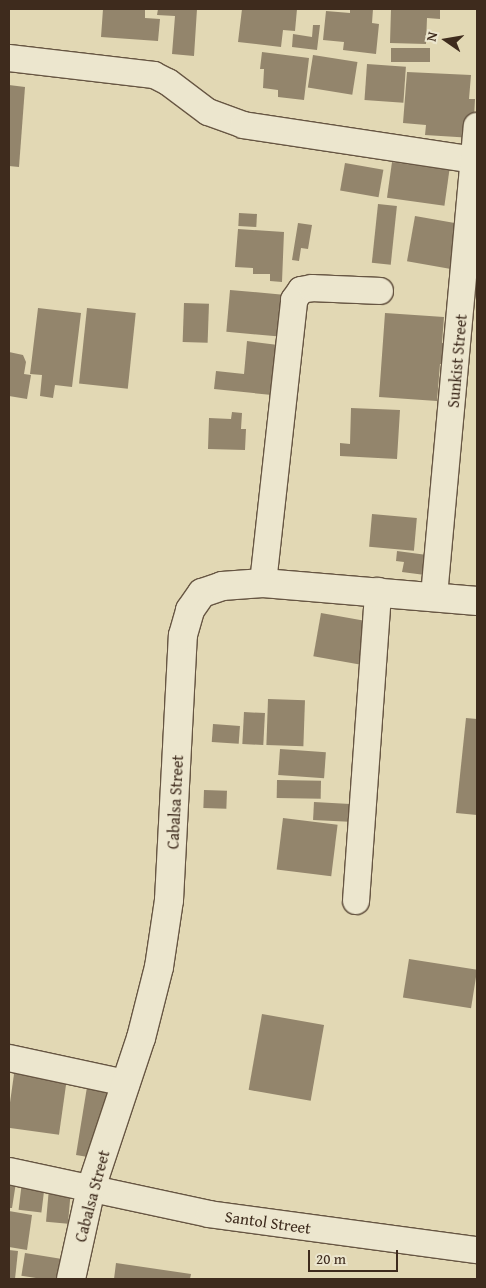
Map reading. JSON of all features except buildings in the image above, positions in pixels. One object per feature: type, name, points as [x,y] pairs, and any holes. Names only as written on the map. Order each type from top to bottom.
[{"type":"street","points":[[9,58],[154,74],[168,82],[208,112],[243,125],[474,160]]},
{"type":"street","name":"Sunkist Street","points":[[434,596],[477,126]]},
{"type":"street","points":[[263,583],[294,300],[301,290],[312,288],[380,291]]},
{"type":"street","name":"Cabalsa Street","points":[[71,1279],[91,1188],[126,1083],[159,967],[169,900],[180,687],[184,635],[190,610],[202,593],[222,586],[263,583],[378,591],[477,601]]},
{"type":"street","points":[[356,901],[378,591]]},
{"type":"street","points":[[9,1058],[126,1083]]},
{"type":"street","name":"Santol Street","points":[[9,1171],[210,1214],[477,1250]]}]
